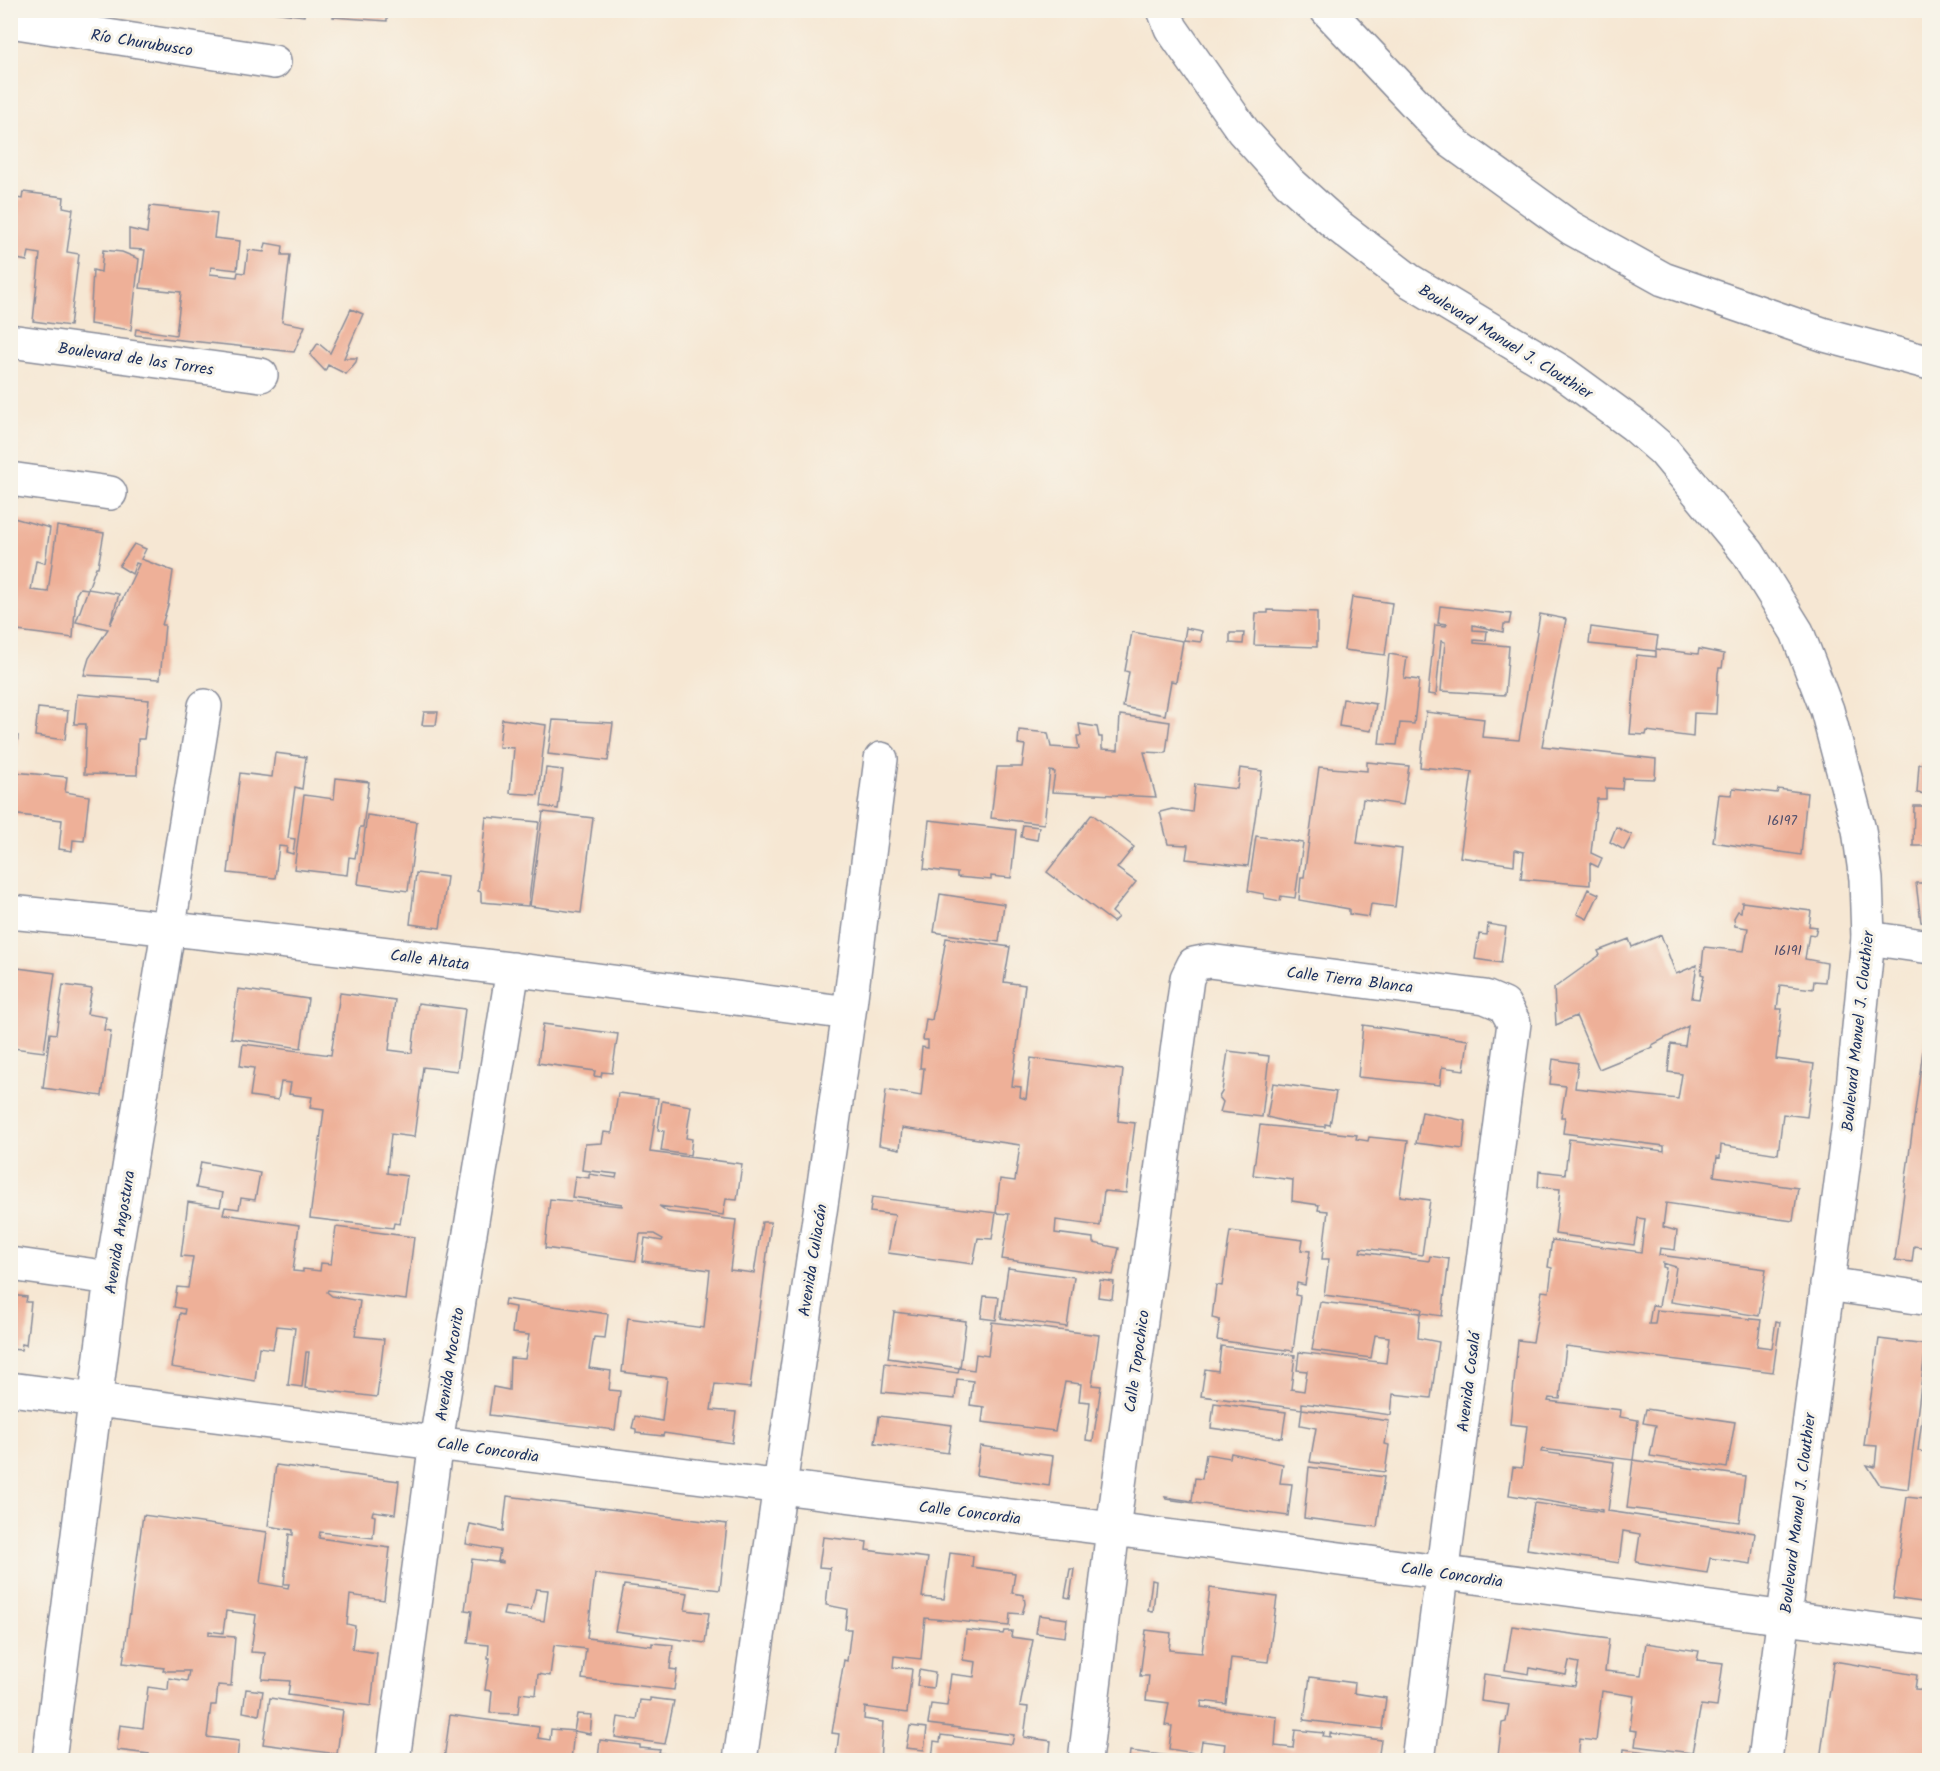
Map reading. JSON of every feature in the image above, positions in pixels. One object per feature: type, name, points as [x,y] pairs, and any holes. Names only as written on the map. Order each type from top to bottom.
[{"type":"street","name":"Boulevard Manuel J. Clouthier","points":[[1164,10],[1171,28],[1243,131],[1289,182],[1337,225],[1410,281],[1563,373],[1634,425],[1664,451],[1748,553],[1797,632],[1827,710],[1859,830],[1866,879],[1868,938],[1851,1107],[1765,1761]]},
{"type":"street","points":[[1327,10],[1452,142],[1571,228],[1663,279],[1825,335],[1929,363]]},
{"type":"street","name":"Río Churubusco","points":[[10,21],[274,62]]},
{"type":"street","name":"Boulevard de las Torres","points":[[10,341],[261,375]]},
{"type":"street","points":[[10,479],[111,493]]},
{"type":"street","name":"Avenida Angostura","points":[[49,1761],[111,1278],[205,706]]},
{"type":"street","name":"Avenida Culiacán","points":[[740,1761],[849,1013],[881,759]]},
{"type":"street","name":"Calle Altata","points":[[10,912],[513,969],[849,1013]]},
{"type":"street","points":[[1868,938],[1929,947]]},
{"type":"street","name":"Calle Tierra Blanca","points":[[1194,964],[1209,961],[1485,997],[1504,1005]]},
{"type":"street","name":"Calle Topochico","points":[[1085,1761],[1113,1529],[1187,978],[1194,964]]},
{"type":"street","name":"Avenida Mocorito","points":[[393,1761],[436,1442],[513,969]]},
{"type":"street","name":"Avenida Cosalá","points":[[1418,1761],[1514,1023],[1504,1005]]},
{"type":"street","points":[[10,1264],[111,1278]]},
{"type":"street","points":[[1827,1284],[1929,1299]]},
{"type":"street","name":"Calle Concordia","points":[[10,1389],[1113,1529],[1929,1637]]},
{"type":"building","points":[[272,10],[305,10],[304,16],[272,12]]},
{"type":"building","points":[[334,10],[387,10],[387,21],[333,17]]},
{"type":"building","points":[[23,192],[64,197],[63,207],[73,209],[67,252],[79,254],[70,326],[33,321],[40,254],[29,252],[27,261],[13,258],[10,265],[10,197],[22,199]]},
{"type":"building","points":[[150,206],[217,213],[214,238],[240,241],[237,270],[211,267],[210,274],[237,277],[238,272],[245,273],[248,250],[264,252],[266,243],[283,246],[282,255],[290,255],[282,322],[305,326],[294,352],[135,335],[136,329],[176,335],[181,292],[140,288],[145,250],[129,249],[129,229],[147,233]]},
{"type":"building","points":[[103,250],[122,252],[139,259],[131,330],[90,324],[93,270],[101,272]]},
{"type":"building","points":[[351,309],[363,314],[344,358],[357,358],[356,362],[346,374],[328,365],[325,371],[310,355],[318,343],[330,353]]},
{"type":"building","points":[[10,517],[50,528],[45,563],[36,561],[31,590],[48,592],[57,526],[104,533],[98,567],[96,567],[88,589],[80,588],[76,594],[73,638],[10,630]]},
{"type":"building","points":[[134,544],[146,549],[141,559],[173,571],[168,605],[162,625],[165,625],[160,679],[84,675],[89,658],[108,629],[76,622],[88,589],[119,594],[110,625],[139,564],[136,563],[132,574],[119,566]]},
{"type":"building","points":[[1352,597],[1392,603],[1385,655],[1344,650]]},
{"type":"building","points":[[1440,606],[1511,614],[1509,624],[1504,624],[1503,632],[1473,625],[1473,630],[1487,631],[1486,641],[1474,640],[1474,643],[1509,646],[1505,695],[1441,691],[1445,642],[1441,641],[1436,695],[1428,694],[1435,625],[1446,626],[1447,624],[1438,623]]},
{"type":"building","points":[[1268,610],[1317,612],[1317,647],[1254,645],[1256,613],[1268,613]]},
{"type":"building","points":[[1540,614],[1566,619],[1542,746],[1656,759],[1655,779],[1623,778],[1622,789],[1606,788],[1606,799],[1597,799],[1591,853],[1602,858],[1598,867],[1590,863],[1590,885],[1521,879],[1524,852],[1515,850],[1514,865],[1460,857],[1472,772],[1420,767],[1426,712],[1484,719],[1482,737],[1519,740]]},
{"type":"building","points":[[1591,627],[1658,636],[1656,649],[1698,654],[1699,649],[1724,654],[1722,668],[1719,668],[1718,673],[1716,714],[1694,713],[1693,737],[1647,731],[1646,735],[1630,734],[1637,655],[1656,657],[1656,651],[1589,644]]},
{"type":"building","points":[[1186,628],[1202,631],[1201,642],[1184,640]]},
{"type":"building","points":[[1132,632],[1183,641],[1176,682],[1171,681],[1165,715],[1123,707],[1129,672],[1125,671]]},
{"type":"building","points":[[1230,633],[1244,633],[1243,644],[1230,643]]},
{"type":"building","points":[[1389,654],[1407,657],[1404,678],[1419,680],[1414,724],[1400,723],[1397,745],[1379,744]]},
{"type":"building","points":[[77,694],[149,700],[144,739],[138,739],[137,775],[84,774],[86,724],[74,724]]},
{"type":"building","points":[[1343,699],[1376,704],[1371,731],[1339,726]]},
{"type":"building","points":[[38,708],[68,711],[65,740],[35,736]]},
{"type":"building","points":[[424,712],[438,712],[436,725],[422,725]]},
{"type":"building","points":[[1120,715],[1170,722],[1166,753],[1144,752],[1156,797],[1052,792],[1055,772],[1050,771],[1044,824],[991,818],[997,767],[1022,767],[1025,745],[1018,744],[1019,730],[1048,733],[1051,747],[1079,749],[1077,736],[1081,736],[1079,724],[1097,727],[1099,737],[1102,737],[1102,749],[1118,750]]},
{"type":"building","points":[[502,719],[546,725],[538,795],[510,793],[514,748],[499,747]]},
{"type":"building","points":[[553,720],[613,723],[608,761],[548,754]]},
{"type":"building","points":[[10,735],[18,736],[14,772],[67,777],[65,792],[89,796],[84,841],[73,840],[72,851],[59,849],[62,820],[10,814]]},
{"type":"building","points":[[275,753],[306,757],[302,789],[295,787],[288,838],[295,839],[293,854],[286,852],[287,847],[279,846],[275,878],[228,873],[240,773],[272,777]]},
{"type":"building","points":[[1367,762],[1409,766],[1403,805],[1363,799],[1357,843],[1402,849],[1395,907],[1371,904],[1369,917],[1349,914],[1349,909],[1299,900],[1319,767],[1367,771]]},
{"type":"building","points":[[1919,764],[1929,765],[1929,794],[1917,793]]},
{"type":"building","points":[[546,768],[563,770],[558,809],[541,806]]},
{"type":"building","points":[[1240,768],[1262,771],[1248,866],[1186,859],[1188,845],[1168,844],[1160,812],[1172,809],[1192,812],[1195,784],[1237,789]]},
{"type":"building","points":[[336,778],[369,782],[363,827],[360,827],[355,858],[349,857],[347,875],[294,869],[304,795],[334,799]]},
{"type":"building","points":[[1733,788],[1777,793],[1778,789],[1807,793],[1801,855],[1713,842],[1719,794],[1732,795]]},
{"type":"building","points":[[1914,806],[1929,806],[1929,846],[1913,846]]},
{"type":"building","points":[[543,812],[593,818],[581,913],[530,906]]},
{"type":"building","points":[[1092,814],[1134,847],[1117,868],[1136,882],[1112,912],[1118,917],[1113,922],[1047,872]]},
{"type":"building","points":[[367,815],[417,822],[408,891],[358,884]]},
{"type":"building","points":[[486,817],[539,822],[528,906],[481,902],[481,892],[478,891]]},
{"type":"building","points":[[929,820],[1016,830],[1011,878],[991,876],[991,880],[957,877],[957,873],[924,869]]},
{"type":"building","points":[[1023,825],[1039,827],[1037,840],[1021,837]]},
{"type":"building","points":[[1616,827],[1632,835],[1624,850],[1610,842]]},
{"type":"building","points":[[1256,836],[1303,843],[1295,898],[1281,896],[1280,901],[1264,898],[1264,894],[1248,891]]},
{"type":"building","points":[[416,873],[447,877],[440,928],[410,924]]},
{"type":"building","points":[[1916,883],[1929,883],[1929,923],[1921,922]]},
{"type":"building","points":[[1588,889],[1599,894],[1587,919],[1577,914]]},
{"type":"building","points":[[940,894],[1004,904],[999,942],[934,932]]},
{"type":"building","points":[[1742,902],[1811,911],[1809,926],[1817,927],[1815,935],[1809,934],[1805,959],[1827,963],[1825,982],[1814,981],[1813,989],[1780,985],[1777,1009],[1782,1009],[1776,1059],[1814,1064],[1807,1117],[1783,1114],[1778,1154],[1721,1145],[1720,1158],[1717,1157],[1714,1176],[1798,1188],[1793,1221],[1666,1203],[1663,1227],[1677,1231],[1675,1250],[1660,1248],[1659,1255],[1766,1269],[1759,1316],[1671,1302],[1676,1267],[1663,1263],[1663,1267],[1666,1268],[1659,1306],[1652,1305],[1649,1324],[1655,1324],[1657,1310],[1761,1320],[1757,1346],[1772,1348],[1776,1321],[1780,1322],[1773,1372],[1566,1346],[1560,1399],[1549,1398],[1548,1401],[1621,1410],[1620,1417],[1638,1420],[1633,1460],[1542,1449],[1541,1452],[1614,1462],[1608,1511],[1755,1533],[1751,1564],[1710,1558],[1707,1573],[1636,1562],[1640,1534],[1623,1531],[1619,1563],[1527,1549],[1534,1503],[1602,1512],[1602,1510],[1509,1495],[1513,1467],[1522,1468],[1527,1426],[1510,1424],[1518,1340],[1533,1342],[1542,1291],[1549,1292],[1552,1268],[1548,1267],[1552,1240],[1641,1252],[1645,1219],[1638,1218],[1634,1245],[1555,1234],[1560,1189],[1538,1187],[1539,1171],[1565,1174],[1569,1139],[1664,1151],[1664,1146],[1563,1133],[1565,1117],[1561,1117],[1566,1086],[1550,1084],[1553,1059],[1578,1063],[1575,1088],[1678,1099],[1682,1074],[1668,1072],[1671,1044],[1685,1046],[1688,1026],[1652,1045],[1653,1047],[1599,1069],[1576,1016],[1556,1025],[1554,988],[1600,955],[1598,951],[1629,939],[1632,947],[1661,935],[1676,974],[1697,965],[1692,998],[1699,999],[1704,975],[1701,974],[1704,947],[1744,951],[1748,928],[1735,926],[1734,918],[1738,911],[1741,912]]},
{"type":"building","points":[[1488,924],[1506,927],[1501,963],[1475,959],[1479,934],[1487,935]]},
{"type":"building","points":[[946,938],[1010,947],[1004,982],[1025,985],[1012,1086],[1021,1087],[1020,1097],[1026,1099],[1031,1058],[1123,1070],[1118,1121],[1135,1123],[1126,1193],[1104,1191],[1100,1226],[1056,1220],[1055,1233],[1093,1238],[1093,1243],[1119,1248],[1113,1275],[1002,1259],[1009,1214],[996,1213],[1000,1179],[1015,1181],[1020,1145],[902,1128],[900,1149],[879,1145],[886,1090],[921,1096],[924,1068],[920,1068],[922,1047],[928,1048],[928,1040],[923,1040],[926,1019],[932,1020]]},
{"type":"building","points":[[10,967],[55,973],[44,1052],[13,1048],[10,1055]]},
{"type":"building","points":[[63,985],[92,989],[87,1014],[106,1017],[104,1030],[111,1031],[102,1096],[43,1088],[50,1033],[56,1034]]},
{"type":"building","points":[[238,989],[308,999],[301,1048],[231,1038]]},
{"type":"building","points":[[340,993],[395,1000],[389,1050],[412,1053],[418,1003],[465,1009],[457,1071],[423,1067],[414,1137],[391,1134],[387,1173],[407,1176],[400,1224],[394,1223],[393,1228],[310,1218],[324,1110],[310,1108],[312,1097],[289,1094],[291,1083],[281,1082],[278,1100],[250,1096],[254,1068],[240,1066],[243,1044],[331,1055]]},
{"type":"building","points":[[1928,1013],[1929,1248],[1914,1246],[1912,1262],[1895,1260]]},
{"type":"building","points":[[543,1024],[618,1034],[612,1073],[602,1072],[601,1077],[594,1076],[595,1071],[538,1063]]},
{"type":"building","points":[[1363,1025],[1468,1040],[1464,1070],[1442,1067],[1440,1085],[1358,1077]]},
{"type":"building","points":[[1228,1051],[1269,1056],[1262,1117],[1220,1112],[1223,1102],[1219,1097],[1222,1092]]},
{"type":"building","points":[[1273,1083],[1336,1092],[1330,1125],[1325,1124],[1325,1127],[1294,1124],[1267,1117]]},
{"type":"building","points":[[618,1093],[658,1098],[650,1152],[742,1164],[737,1200],[726,1199],[723,1215],[659,1206],[668,1212],[736,1220],[730,1270],[754,1273],[762,1222],[771,1222],[750,1388],[715,1384],[711,1410],[736,1412],[732,1443],[664,1433],[663,1436],[636,1433],[636,1429],[632,1428],[635,1416],[662,1421],[667,1378],[622,1372],[628,1318],[704,1328],[710,1270],[642,1261],[645,1238],[662,1241],[663,1239],[654,1234],[640,1234],[636,1261],[545,1248],[550,1199],[622,1206],[622,1204],[572,1197],[575,1176],[589,1178],[589,1174],[616,1178],[617,1174],[582,1170],[585,1144],[602,1143],[604,1132],[612,1133]]},
{"type":"building","points":[[662,1101],[691,1106],[686,1138],[692,1139],[690,1155],[661,1151],[664,1131],[658,1130]]},
{"type":"building","points":[[1422,1112],[1466,1121],[1463,1149],[1416,1143]]},
{"type":"building","points":[[1260,1125],[1357,1135],[1356,1139],[1368,1141],[1369,1137],[1408,1141],[1400,1196],[1430,1200],[1422,1255],[1361,1248],[1360,1252],[1429,1261],[1430,1256],[1449,1259],[1442,1316],[1421,1313],[1422,1309],[1419,1308],[1324,1295],[1329,1259],[1322,1259],[1328,1211],[1318,1210],[1319,1205],[1292,1201],[1293,1180],[1253,1175]]},
{"type":"building","points":[[201,1162],[260,1173],[255,1200],[241,1198],[239,1209],[225,1207],[223,1214],[299,1225],[293,1271],[303,1272],[303,1269],[320,1271],[321,1263],[331,1264],[336,1227],[414,1237],[406,1300],[328,1290],[327,1292],[332,1296],[360,1301],[355,1336],[384,1339],[377,1397],[305,1388],[309,1352],[306,1352],[302,1387],[288,1385],[295,1328],[277,1326],[273,1349],[259,1347],[255,1381],[171,1367],[180,1313],[184,1314],[185,1309],[174,1307],[177,1287],[188,1288],[193,1257],[181,1256],[188,1202],[220,1207],[223,1193],[196,1188]]},
{"type":"building","points":[[872,1197],[996,1213],[992,1239],[978,1238],[973,1264],[888,1253],[895,1215],[870,1212]]},
{"type":"building","points":[[1230,1231],[1303,1240],[1301,1250],[1310,1251],[1305,1285],[1297,1283],[1295,1295],[1300,1296],[1293,1351],[1217,1340],[1220,1320],[1212,1318],[1216,1285],[1222,1286]]},
{"type":"building","points":[[1008,1268],[1074,1277],[1067,1327],[1001,1318]]},
{"type":"building","points":[[1100,1280],[1114,1282],[1112,1299],[1098,1297]]},
{"type":"building","points":[[10,1295],[27,1297],[26,1302],[31,1302],[26,1345],[22,1344],[21,1350],[10,1349]]},
{"type":"building","points":[[984,1296],[999,1297],[996,1320],[981,1318]]},
{"type":"building","points":[[505,1299],[608,1314],[605,1338],[594,1337],[589,1368],[611,1371],[609,1390],[620,1391],[615,1430],[489,1415],[493,1387],[509,1390],[510,1358],[525,1359],[529,1335],[512,1333],[515,1307],[504,1305]]},
{"type":"building","points":[[1320,1302],[1420,1313],[1418,1338],[1439,1342],[1431,1398],[1393,1394],[1391,1415],[1302,1403],[1302,1409],[1201,1396],[1205,1369],[1218,1371],[1221,1346],[1295,1355],[1291,1389],[1304,1391],[1307,1371],[1297,1370],[1299,1352],[1386,1363],[1389,1337],[1375,1335],[1371,1358],[1312,1350]]},
{"type":"building","points":[[894,1312],[966,1321],[960,1368],[974,1370],[976,1354],[988,1356],[992,1322],[1099,1335],[1092,1385],[1101,1386],[1093,1441],[1086,1440],[1090,1402],[1079,1401],[1081,1384],[1065,1382],[1055,1431],[982,1422],[984,1407],[970,1405],[973,1381],[957,1379],[955,1399],[882,1392],[885,1363],[958,1373],[959,1368],[888,1358]]},
{"type":"building","points":[[1879,1339],[1926,1345],[1908,1489],[1880,1485],[1867,1465],[1875,1467],[1877,1446],[1864,1445]]},
{"type":"building","points":[[1927,1379],[1929,1379],[1929,1453],[1918,1451]]},
{"type":"building","points":[[1214,1403],[1286,1412],[1282,1438],[1211,1428]]},
{"type":"building","points":[[1302,1409],[1389,1421],[1385,1444],[1389,1445],[1385,1472],[1310,1462],[1316,1428],[1300,1425]]},
{"type":"building","points":[[1646,1409],[1735,1422],[1727,1468],[1650,1456],[1656,1425],[1643,1423]]},
{"type":"building","points":[[879,1416],[952,1425],[948,1453],[875,1443]]},
{"type":"building","points":[[980,1446],[1053,1456],[1049,1486],[976,1475]]},
{"type":"building","points":[[1231,1453],[1283,1464],[1280,1483],[1292,1484],[1288,1516],[1166,1499],[1165,1497],[1192,1501],[1195,1478],[1202,1479],[1206,1454],[1230,1458]]},
{"type":"building","points":[[1928,1459],[1929,1603],[1893,1598],[1907,1497],[1924,1499]]},
{"type":"building","points":[[1633,1460],[1745,1476],[1739,1522],[1627,1508]]},
{"type":"building","points":[[276,1465],[399,1481],[395,1514],[373,1511],[372,1515],[375,1516],[373,1538],[320,1532],[319,1538],[390,1548],[384,1600],[350,1595],[347,1624],[355,1626],[352,1649],[377,1653],[371,1706],[288,1695],[290,1681],[262,1679],[265,1653],[251,1652],[256,1615],[226,1611],[223,1633],[209,1631],[209,1635],[235,1637],[231,1686],[218,1685],[216,1705],[211,1705],[207,1737],[239,1741],[237,1760],[148,1760],[149,1754],[117,1750],[120,1725],[143,1728],[148,1687],[168,1690],[169,1678],[187,1681],[189,1671],[163,1671],[164,1668],[123,1663],[143,1515],[267,1532],[260,1583],[288,1588],[289,1584],[284,1584],[289,1534],[293,1535],[293,1530],[268,1526]]},
{"type":"building","points":[[1309,1467],[1384,1477],[1377,1527],[1304,1518]]},
{"type":"building","points":[[507,1496],[727,1524],[720,1590],[595,1574],[587,1638],[652,1646],[652,1643],[673,1645],[670,1669],[677,1670],[674,1690],[582,1679],[586,1649],[554,1645],[550,1676],[538,1674],[536,1695],[520,1693],[518,1714],[490,1713],[492,1691],[485,1690],[490,1658],[488,1658],[489,1645],[468,1643],[472,1611],[465,1610],[472,1559],[503,1563],[503,1561],[498,1561],[500,1550],[466,1544],[470,1524],[503,1531]],"holes":[[[536,1589],[548,1590],[544,1621],[503,1615],[505,1607],[531,1610]]]},
{"type":"building","points":[[823,1537],[867,1542],[866,1550],[928,1558],[922,1597],[944,1599],[950,1553],[973,1556],[972,1567],[1015,1573],[1012,1593],[1024,1595],[1025,1604],[1022,1614],[1010,1613],[1009,1626],[925,1618],[921,1659],[894,1656],[893,1667],[912,1669],[907,1713],[865,1707],[864,1719],[883,1722],[880,1760],[836,1757],[839,1734],[832,1733],[844,1660],[847,1661],[851,1629],[845,1629],[847,1609],[826,1605],[830,1568],[819,1567]]},
{"type":"building","points":[[1070,1569],[1074,1569],[1070,1598],[1065,1597]]},
{"type":"building","points":[[1152,1580],[1156,1581],[1153,1612],[1148,1611]]},
{"type":"building","points":[[624,1585],[688,1593],[685,1610],[709,1613],[705,1643],[615,1631]]},
{"type":"building","points":[[1210,1588],[1277,1597],[1268,1662],[1231,1658],[1226,1704],[1202,1701],[1201,1707],[1277,1717],[1275,1746],[1293,1748],[1295,1730],[1324,1733],[1323,1736],[1330,1737],[1330,1733],[1381,1740],[1378,1760],[1223,1760],[1225,1744],[1202,1741],[1200,1754],[1169,1749],[1172,1726],[1165,1725],[1169,1703],[1146,1700],[1149,1676],[1140,1676],[1146,1630],[1171,1633],[1169,1650],[1202,1653]]},
{"type":"building","points":[[1039,1615],[1067,1619],[1065,1637],[1036,1633]]},
{"type":"building","points":[[1512,1626],[1609,1639],[1605,1671],[1641,1675],[1646,1643],[1699,1651],[1697,1660],[1723,1663],[1717,1707],[1701,1705],[1692,1753],[1635,1746],[1637,1731],[1630,1730],[1634,1696],[1602,1691],[1596,1741],[1580,1739],[1578,1760],[1493,1760],[1494,1756],[1498,1756],[1502,1723],[1506,1722],[1509,1705],[1481,1701],[1484,1674],[1575,1686],[1579,1663],[1569,1661],[1566,1675],[1530,1668],[1529,1674],[1505,1670]]},
{"type":"building","points":[[966,1630],[1003,1634],[1004,1631],[1012,1631],[1011,1637],[1033,1640],[1020,1706],[1028,1707],[1024,1737],[1051,1741],[1049,1760],[932,1760],[934,1741],[940,1742],[941,1735],[1012,1744],[1014,1735],[928,1724],[931,1704],[947,1706],[951,1674],[974,1677],[976,1662],[963,1660]]},
{"type":"building","points":[[1834,1661],[1917,1675],[1915,1689],[1929,1690],[1929,1757],[1926,1760],[1870,1757],[1869,1760],[1820,1760]]},
{"type":"building","points":[[919,1670],[935,1673],[933,1688],[917,1686]]},
{"type":"building","points":[[1310,1677],[1355,1683],[1354,1693],[1386,1698],[1382,1729],[1304,1720]]},
{"type":"building","points":[[246,1689],[263,1691],[259,1715],[243,1712]]},
{"type":"building","points":[[270,1698],[343,1710],[337,1754],[263,1744]]},
{"type":"building","points":[[650,1698],[674,1701],[665,1744],[615,1737],[618,1717],[637,1720],[640,1700],[650,1701]]},
{"type":"building","points":[[577,1714],[592,1715],[590,1734],[574,1731]]},
{"type":"building","points":[[450,1715],[539,1727],[538,1738],[550,1740],[551,1729],[574,1731],[571,1760],[444,1760]]},
{"type":"building","points":[[910,1726],[927,1728],[924,1750],[906,1748]]},
{"type":"building","points":[[600,1740],[640,1745],[640,1748],[660,1750],[659,1753],[699,1758],[699,1760],[583,1760],[583,1757],[598,1759]]},
{"type":"building","points":[[1624,1749],[1658,1754],[1657,1760],[1623,1760]]},
{"type":"building","points":[[1130,1751],[1193,1759],[1193,1760],[1129,1760]]}]
